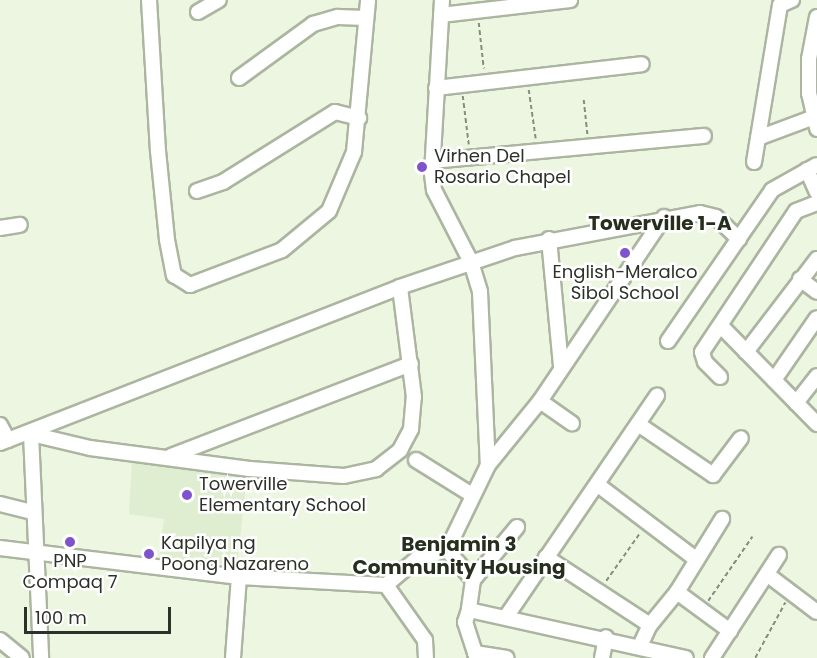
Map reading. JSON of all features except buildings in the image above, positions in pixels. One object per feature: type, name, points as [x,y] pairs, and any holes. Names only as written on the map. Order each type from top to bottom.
[{"type":"street","points":[[149,0],[159,117],[158,151],[167,240],[174,274],[190,285],[282,250],[329,211],[348,174],[359,118],[368,0]]},
{"type":"street","points":[[198,12],[219,0]]},
{"type":"street","points":[[442,0],[436,88],[434,190],[471,262],[483,314],[488,465]]},
{"type":"street","points":[[441,15],[570,0]]},
{"type":"street","points":[[754,162],[780,5],[792,0]]},
{"type":"street","points":[[239,78],[313,24],[338,17],[366,18]]},
{"type":"street","points":[[758,138],[815,121],[809,59],[817,17]]},
{"type":"street","points":[[436,88],[642,64]]},
{"type":"street","points":[[197,191],[223,182],[335,112],[359,118]]},
{"type":"street","points":[[433,161],[704,136]]},
{"type":"street","points":[[668,341],[772,190],[812,167],[817,192]]},
{"type":"street","points":[[720,377],[705,362],[702,352],[722,327],[796,211],[817,203]]},
{"type":"street","points":[[0,425],[4,441],[29,433],[400,287],[471,262],[549,239],[664,217],[700,213],[716,217],[739,239]]},
{"type":"street","points":[[447,550],[488,465],[540,401],[664,217]]},
{"type":"street","points":[[0,228],[20,225]]},
{"type":"street","points":[[549,239],[561,367]]},
{"type":"street","points":[[746,352],[817,258]]},
{"type":"street","points":[[800,279],[817,292]]},
{"type":"street","points":[[29,433],[90,448],[169,456],[250,470],[344,476],[376,469],[399,450],[411,429],[414,397],[400,287]]},
{"type":"street","points":[[774,380],[817,318]]},
{"type":"street","points":[[722,327],[817,424]]},
{"type":"street","points":[[169,456],[411,364]]},
{"type":"street","points":[[796,403],[817,376]]},
{"type":"street","points":[[506,617],[657,396]]},
{"type":"street","points":[[540,401],[572,423]]},
{"type":"street","points":[[638,424],[713,475],[741,438]]},
{"type":"street","points":[[29,433],[41,658],[48,658]]},
{"type":"street","points":[[416,460],[472,495]]},
{"type":"street","points":[[598,485],[697,560]]},
{"type":"street","points":[[0,504],[33,512]]},
{"type":"street","points":[[640,646],[650,625],[677,592],[722,519]]},
{"type":"street","points":[[507,658],[476,655],[465,622],[473,580],[517,527]]},
{"type":"street","points":[[0,548],[239,577],[386,585],[418,558],[447,550]]},
{"type":"street","points":[[447,550],[473,580]]},
{"type":"street","points":[[712,658],[779,555]]},
{"type":"street","points":[[546,557],[650,625]]},
{"type":"street","points":[[768,575],[817,612]]},
{"type":"street","points":[[233,658],[239,577]]},
{"type":"street","points":[[386,585],[425,640],[426,658]]},
{"type":"street","points":[[677,592],[730,631]]},
{"type":"street","points":[[469,610],[606,638],[687,658]]},
{"type":"street","points":[[602,658],[606,638]]},
{"type":"street","points":[[0,640],[22,658]]},
{"type":"path","points":[[478,10],[485,82]]},
{"type":"path","points":[[527,77],[538,151]]},
{"type":"path","points":[[462,85],[470,158]]},
{"type":"path","points":[[584,100],[589,146]]},
{"type":"path","points":[[599,591],[647,524]]},
{"type":"path","points":[[702,609],[752,537]]},
{"type":"path","points":[[755,658],[791,592]]},
{"type":"shaded area","name":"Towerville Elementary School","points":[[132,460],[247,476],[237,565],[159,559],[164,519],[129,514]]},
{"type":"place","name":"Virhen Del Rosario Chapel","points":[[422,167]]},
{"type":"place","name":"English-Meralco Sibol School","points":[[625,253]]},
{"type":"place","name":"Towerville Elementary School","points":[[187,495]]},
{"type":"place","name":"PNP Compaq 7","points":[[70,542]]},
{"type":"place","name":"Kapilya ng Poong Nazareno","points":[[149,554]]},
{"type":"district","name":"Towerville 1-A","points":[[660,223]]},
{"type":"district","name":"Benjamin 3 Community Housing","points":[[459,556]]}]
